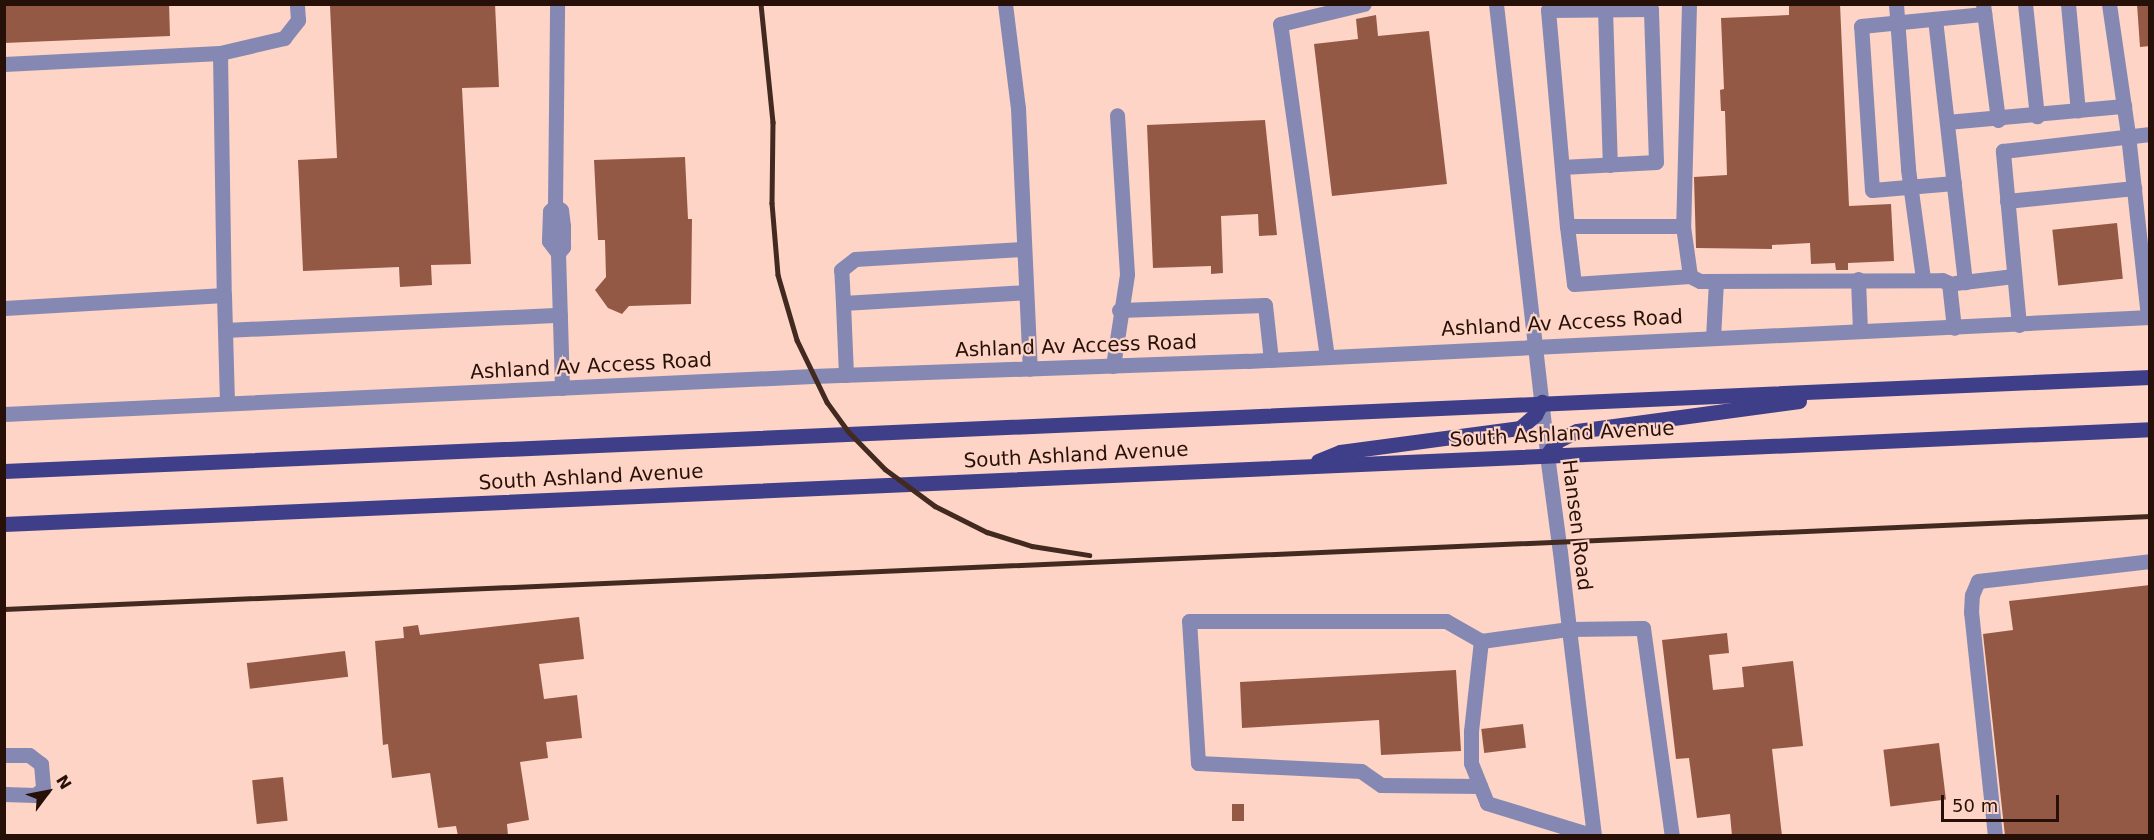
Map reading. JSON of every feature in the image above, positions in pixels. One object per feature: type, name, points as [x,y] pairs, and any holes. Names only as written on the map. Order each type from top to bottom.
[{"type":"main road","name":"South Ashland Avenue","points":[[4,471],[2150,377]]},
{"type":"main road","points":[[1547,455],[1557,441],[1577,431],[1769,406],[1847,391]]},
{"type":"main road","points":[[1304,466],[1340,452],[1520,428],[1535,415],[1542,402]]},
{"type":"main road","name":"South Ashland Avenue","points":[[4,524],[2150,429]]},
{"type":"street","points":[[4,64],[219,53],[284,38],[298,20],[297,4]]},
{"type":"street","points":[[557,4],[555,206],[561,210],[563,226],[563,247],[558,254],[562,388]]},
{"type":"street","points":[[1005,4],[1018,108],[1030,369]]},
{"type":"street","points":[[1327,357],[1280,24],[1364,4]]},
{"type":"street","name":"Hansen Road","points":[[1497,4],[1547,455],[1594,836]]},
{"type":"street","points":[[1689,4],[1683,226],[1690,276]]},
{"type":"street","points":[[1896,4],[1910,187],[1923,279]]},
{"type":"street","points":[[2025,4],[2037,116]]},
{"type":"street","points":[[2068,4],[2078,111]]},
{"type":"street","points":[[2109,4],[2146,263],[2149,317]]},
{"type":"street","points":[[1605,9],[1610,165]]},
{"type":"street","points":[[1562,167],[1656,162],[1651,9],[1548,10],[1567,226],[1574,284],[1690,276],[1716,281],[1923,279],[1949,283],[2014,276]]},
{"type":"street","points":[[1954,183],[1872,190],[1862,26],[1935,19],[1983,9],[1998,120]]},
{"type":"street","points":[[1935,19],[1965,282]]},
{"type":"street","points":[[219,53],[227,404]]},
{"type":"street","points":[[1947,122],[1998,120],[2124,106]]},
{"type":"street","points":[[1113,366],[1119,310],[1127,274],[1117,115]]},
{"type":"street","points":[[2019,325],[2003,151],[2128,135],[2150,135]]},
{"type":"street","points":[[2007,201],[2134,188]]},
{"type":"street","points":[[1567,226],[1683,226]]},
{"type":"street","points":[[846,375],[841,270],[849,261],[1024,249]]},
{"type":"street","points":[[1858,279],[1860,331]]},
{"type":"street","points":[[1713,338],[1716,281]]},
{"type":"street","points":[[1949,283],[1954,328]]},
{"type":"street","points":[[843,303],[1026,292]]},
{"type":"street","points":[[4,308],[224,295]]},
{"type":"street","points":[[1119,310],[1265,305],[1271,360]]},
{"type":"street","points":[[225,330],[560,315]]},
{"type":"street","name":"Ashland Av Access Road","points":[[4,414],[846,375],[1271,360],[1536,344],[1954,328],[2149,317]]},
{"type":"street","points":[[1995,836],[1971,612],[1972,596],[1978,582],[2150,561]]},
{"type":"street","points":[[1480,786],[1382,785],[1361,771],[1198,763],[1189,621],[1446,621],[1481,641],[1569,629],[1643,628],[1672,836]]},
{"type":"street","points":[[1481,641],[1471,731],[1471,763],[1487,803],[1594,836]]},
{"type":"street","points":[[4,755],[29,755],[40,764],[43,789],[35,795],[4,794]]},
{"type":"building","points":[[4,4],[169,4],[170,36],[4,43]]},
{"type":"building","points":[[495,4],[499,87],[462,88],[471,264],[431,265],[432,285],[400,287],[399,267],[303,271],[298,160],[337,158],[330,6]]},
{"type":"building","points":[[1789,4],[1840,4],[1849,206],[1891,204],[1894,261],[1848,263],[1848,270],[1836,270],[1835,263],[1811,264],[1810,243],[1772,245],[1772,249],[1696,248],[1694,177],[1727,175],[1725,111],[1721,111],[1720,90],[1724,89],[1721,18],[1789,15]]},
{"type":"building","points":[[2137,4],[2150,4],[2150,46],[2140,47]]},
{"type":"building","points":[[1376,15],[1378,36],[1429,31],[1447,184],[1332,196],[1314,44],[1358,39],[1356,19]]},
{"type":"building","points":[[1265,120],[1277,235],[1259,236],[1258,214],[1221,216],[1223,273],[1211,274],[1211,266],[1153,268],[1147,125]]},
{"type":"building","points":[[685,157],[688,219],[692,219],[691,304],[629,306],[622,314],[608,308],[595,290],[606,277],[605,240],[598,240],[594,160]]},
{"type":"building","points":[[2117,223],[2123,279],[2058,285],[2052,230]]},
{"type":"building","points":[[2150,585],[2150,836],[2005,836],[1983,634],[2013,630],[2009,601]]},
{"type":"building","points":[[579,617],[584,659],[539,664],[544,699],[577,695],[582,738],[546,742],[548,758],[520,762],[529,820],[507,824],[508,836],[458,836],[456,826],[438,828],[430,773],[392,778],[388,744],[383,745],[375,641],[404,638],[403,627],[418,625],[420,635]]},
{"type":"building","points":[[1727,633],[1729,653],[1709,655],[1713,690],[1744,687],[1742,667],[1793,661],[1803,746],[1772,749],[1782,836],[1732,836],[1730,814],[1697,818],[1689,758],[1676,759],[1662,640]]},
{"type":"building","points":[[345,651],[348,677],[250,689],[247,663]]},
{"type":"building","points":[[1456,670],[1461,751],[1381,755],[1379,720],[1242,728],[1240,682]]},
{"type":"building","points":[[1523,724],[1526,748],[1484,753],[1481,729]]},
{"type":"building","points":[[1939,743],[1946,800],[1890,806],[1883,750]]},
{"type":"building","points":[[283,777],[288,821],[257,824],[252,780]]},
{"type":"building","points":[[1232,804],[1244,804],[1244,821],[1232,821]]},
{"type":"railway","points":[[761,4],[773,122],[772,203],[778,275],[797,340],[827,402],[849,432],[885,469],[935,506],[987,532],[1032,546],[1089,555]]},
{"type":"railway","points":[[4,609],[2150,516]]}]
